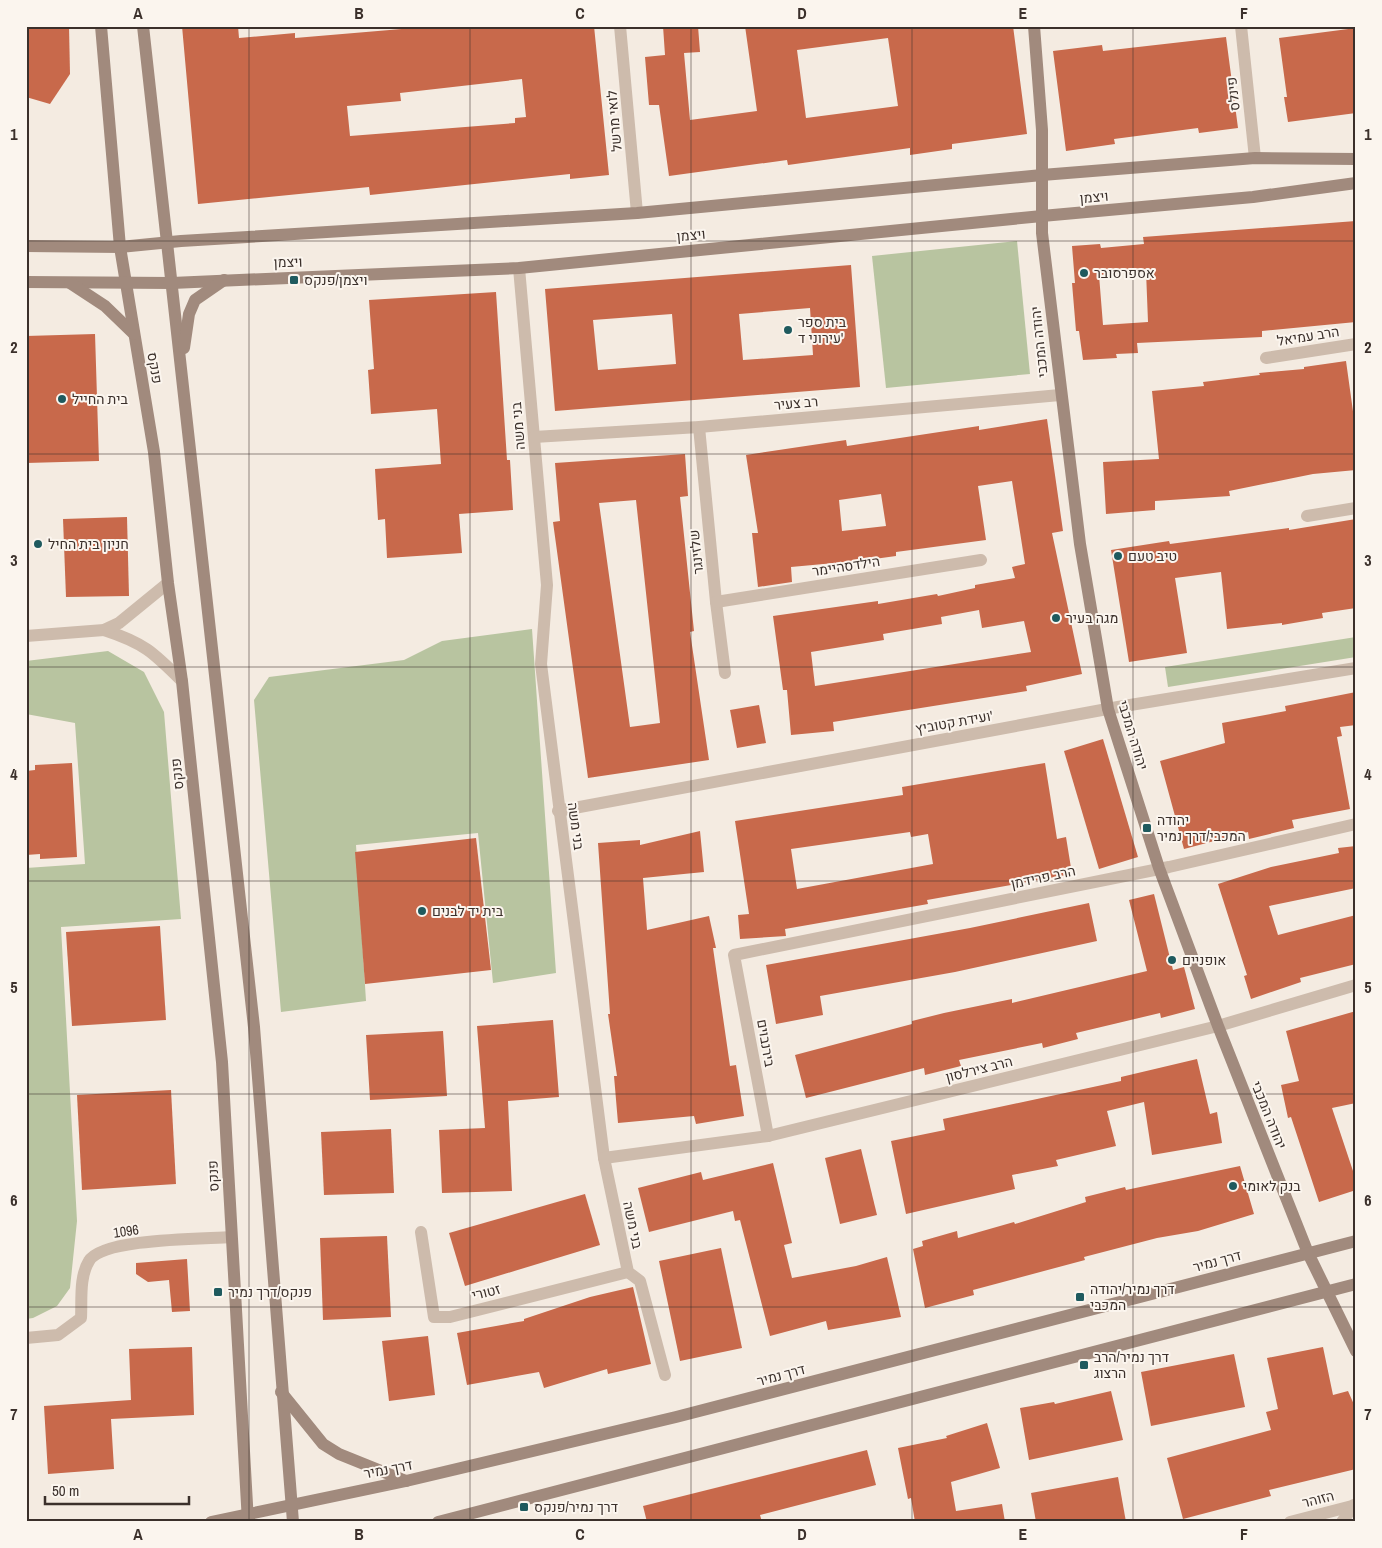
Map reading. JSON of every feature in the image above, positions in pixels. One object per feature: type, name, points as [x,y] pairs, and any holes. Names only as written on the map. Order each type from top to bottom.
[{"type":"main road","name":"פנקס","points":[[100,26],[120,247],[154,452],[168,583],[182,681],[222,1062],[247,1517]]},
{"type":"main road","name":"פנקס","points":[[143,26],[254,1027],[281,1392],[293,1522]]},
{"type":"main road","name":"יהודה המכבי","points":[[1034,26],[1042,130],[1042,175],[1048,215],[1060,395],[1080,544],[1108,709],[1159,868],[1218,1026],[1308,1253],[1356,1351]]},
{"type":"main road","name":"ויצמן","points":[[26,246],[120,247],[167,242],[637,213],[1042,175],[1256,158],[1356,160]]},
{"type":"main road","name":"ויצמן","points":[[26,282],[172,283],[519,268],[1048,215],[1253,197],[1356,183]]},
{"type":"main road","points":[[182,368],[189,314],[195,300],[224,280]]},
{"type":"main road","points":[[70,283],[105,306],[134,334]]},
{"type":"main road","name":"דרך נמיר","points":[[211,1522],[247,1517],[291,1503],[406,1481],[676,1417],[1356,1241]]},
{"type":"main road","points":[[438,1522],[1356,1284]]},
{"type":"main road","points":[[281,1392],[323,1444],[339,1454],[406,1481]]},
{"type":"street","name":"לואי מרשל","points":[[620,26],[637,213]]},
{"type":"street","name":"פינלס","points":[[1241,26],[1256,158]]},
{"type":"street","name":"בני משה","points":[[519,268],[547,586],[541,664],[558,811],[583,982],[604,1158],[628,1272],[640,1281],[665,1375]]},
{"type":"street","name":"הרב עמיאל","points":[[1266,358],[1356,344]]},
{"type":"street","name":"רב צעיר","points":[[534,437],[699,427],[1060,395]]},
{"type":"street","name":"שלזינגר","points":[[699,427],[725,673]]},
{"type":"street","points":[[1307,516],[1356,508]]},
{"type":"street","name":"הילדסהיימר","points":[[716,602],[981,560]]},
{"type":"street","points":[[26,636],[104,630],[124,620],[168,583]]},
{"type":"street","points":[[104,630],[142,644],[152,651],[182,681]]},
{"type":"street","name":"ועידת קטוביץ'","points":[[558,811],[1108,709],[1356,668]]},
{"type":"street","name":"הרב פרידמן","points":[[734,955],[1159,868],[1356,824]]},
{"type":"street","name":"בירנבוים","points":[[734,955],[768,1136]]},
{"type":"street","name":"הרב צירלסון","points":[[604,1158],[768,1136],[1218,1026],[1356,985]]},
{"type":"street","name":"זטורי","points":[[421,1232],[434,1317],[450,1317],[628,1272]]},
{"type":"street","name":"1096","points":[[26,1338],[58,1335],[81,1318],[82,1287],[89,1261],[105,1249],[133,1244],[231,1238]]},
{"type":"street","name":"הזוהר","points":[[1290,1522],[1355,1505]]},
{"type":"street","name":"הזוהר","points":[[1342,1522],[1355,1505]]},
{"type":"green space","points":[[1017,241],[1030,374],[886,388],[872,256]]},
{"type":"green space","points":[[532,629],[556,973],[493,983],[478,833],[356,845],[366,1001],[281,1012],[254,700],[269,677],[404,660],[442,641]]},
{"type":"green space","points":[[1356,637],[1356,657],[1168,687],[1165,667]]},
{"type":"green space","points":[[108,651],[144,672],[164,712],[181,919],[61,927],[77,1221],[70,1288],[57,1306],[33,1318],[26,1319],[26,868],[85,864],[75,723],[26,714],[26,661]]},
{"type":"building","points":[[26,26],[69,26],[70,74],[50,104],[26,97]]},
{"type":"building","points":[[182,26],[238,26],[239,38],[295,33],[295,38],[437,26],[551,26],[551,29],[594,26],[609,175],[570,179],[570,174],[370,195],[369,187],[198,204]],"holes":[[[522,79],[526,117],[515,118],[515,123],[350,136],[347,106],[401,101],[400,93]]]},
{"type":"building","points":[[663,26],[698,26],[700,52],[684,53],[690,120],[757,111],[745,26],[1013,26],[1027,134],[952,144],[952,149],[910,155],[910,148],[788,165],[787,160],[669,176],[659,105],[649,105],[645,57],[665,55]],"holes":[[[888,38],[898,106],[806,118],[797,50]]]},
{"type":"building","points":[[1356,28],[1356,113],[1288,122],[1284,97],[1287,97],[1279,38]]},
{"type":"building","points":[[1226,37],[1238,128],[1199,133],[1198,128],[1114,139],[1115,144],[1066,151],[1053,51],[1102,45],[1103,51]]},
{"type":"building","points":[[1356,221],[1356,322],[1262,331],[1262,337],[1137,343],[1138,353],[1116,354],[1117,358],[1083,360],[1079,331],[1076,331],[1072,283],[1075,283],[1072,246],[1100,244],[1101,248],[1144,244],[1143,237]],"holes":[[[1146,271],[1148,322],[1103,325],[1099,275]]]},
{"type":"building","points":[[851,265],[860,387],[555,411],[545,289]],"holes":[[[810,308],[813,355],[743,360],[739,314]],[[672,314],[676,364],[598,370],[593,320]]]},
{"type":"building","points":[[496,292],[507,460],[510,460],[513,510],[459,514],[462,553],[387,558],[385,519],[378,520],[375,469],[441,464],[437,409],[371,414],[368,370],[374,369],[369,300]]},
{"type":"building","name":"בית החייל","points":[[95,334],[99,461],[26,463],[26,336]]},
{"type":"building","points":[[1346,361],[1356,433],[1356,470],[1313,474],[1229,491],[1230,496],[1155,501],[1155,510],[1106,514],[1103,462],[1159,459],[1152,391],[1204,386],[1203,382],[1260,375],[1259,373],[1304,369],[1304,367]]},
{"type":"building","points":[[1047,419],[1063,531],[1052,533],[1082,674],[1026,686],[1027,691],[833,722],[834,731],[791,735],[787,690],[783,690],[773,616],[878,601],[878,604],[937,594],[938,596],[975,588],[975,585],[1015,578],[1012,567],[1025,564],[1012,481],[978,486],[986,540],[896,552],[896,556],[791,567],[792,582],[758,587],[752,533],[758,533],[746,455],[846,440],[847,446],[979,426],[979,430]],"holes":[[[881,494],[886,526],[842,531],[839,500]],[[979,610],[982,628],[1024,621],[1031,652],[815,686],[811,652],[884,640],[883,634],[942,624],[941,617]]]},
{"type":"building","points":[[685,454],[688,496],[680,497],[694,631],[690,632],[709,760],[588,778],[553,522],[560,521],[555,463]],"holes":[[[636,500],[660,723],[630,727],[599,503]]]},
{"type":"building","points":[[127,517],[129,596],[66,597],[63,519]]},
{"type":"building","points":[[1356,519],[1356,608],[1322,613],[1323,618],[1282,625],[1282,623],[1227,629],[1221,572],[1175,578],[1187,653],[1129,662],[1111,550],[1169,541],[1170,544],[1289,528],[1289,530]]},
{"type":"building","points":[[1356,692],[1356,725],[1340,727],[1342,736],[1337,737],[1350,809],[1292,820],[1294,828],[1249,839],[1248,832],[1184,849],[1160,761],[1225,743],[1222,723],[1286,711],[1285,706]]},
{"type":"building","points":[[759,705],[766,743],[737,748],[730,710]]},
{"type":"building","points":[[1103,739],[1138,857],[1099,869],[1064,751]]},
{"type":"building","points":[[72,763],[77,857],[40,859],[40,854],[26,855],[26,771],[35,770],[35,765]]},
{"type":"building","points":[[1045,763],[1057,839],[1066,837],[1072,874],[927,900],[928,904],[785,929],[786,936],[740,939],[738,915],[749,914],[735,821],[903,795],[902,787]],"holes":[[[910,832],[911,837],[928,834],[933,864],[797,889],[791,849]]]},
{"type":"building","points":[[700,831],[704,872],[643,878],[647,930],[709,916],[716,948],[713,948],[730,1066],[736,1065],[744,1116],[696,1124],[694,1116],[618,1123],[614,1076],[617,1076],[608,1014],[610,1014],[598,843],[640,840],[640,845]]},
{"type":"building","name":"בית יד לבנים","points":[[476,838],[491,970],[365,984],[355,852]]},
{"type":"building","points":[[1356,846],[1356,888],[1269,906],[1278,935],[1356,915],[1356,964],[1300,978],[1301,982],[1251,999],[1244,976],[1247,975],[1218,884],[1271,867],[1339,853],[1338,848]]},
{"type":"building","points":[[1154,894],[1173,970],[1184,967],[1195,1009],[1161,1018],[1160,1013],[1076,1033],[1078,1039],[1043,1048],[1042,1043],[959,1060],[961,1066],[925,1075],[924,1068],[806,1098],[795,1055],[912,1024],[912,1021],[944,1013],[1012,999],[1012,1003],[1147,971],[1129,900]]},
{"type":"building","points":[[1089,903],[1097,941],[955,972],[820,996],[823,1015],[776,1024],[766,965],[970,928]]},
{"type":"building","points":[[160,926],[166,1020],[72,1026],[66,932]]},
{"type":"building","points":[[1356,1011],[1356,1103],[1332,1108],[1356,1180],[1356,1190],[1319,1202],[1291,1117],[1288,1118],[1281,1085],[1299,1081],[1286,1031]]},
{"type":"building","points":[[553,1020],[559,1097],[508,1101],[512,1191],[442,1193],[439,1130],[485,1128],[477,1026]]},
{"type":"building","points":[[443,1031],[447,1096],[370,1100],[366,1035]]},
{"type":"building","points":[[1197,1059],[1210,1114],[1217,1112],[1222,1143],[1152,1155],[1144,1102],[1107,1111],[1116,1146],[1056,1160],[1058,1166],[1012,1175],[1015,1189],[906,1214],[891,1141],[945,1130],[943,1119],[1121,1081],[1121,1077]]},
{"type":"building","points":[[171,1090],[176,1184],[82,1190],[77,1095]]},
{"type":"building","points":[[391,1129],[394,1193],[324,1195],[321,1132]]},
{"type":"building","points":[[861,1149],[877,1215],[840,1224],[825,1158]]},
{"type":"building","points":[[773,1163],[792,1243],[784,1245],[792,1278],[856,1266],[887,1257],[901,1317],[828,1330],[826,1321],[770,1336],[740,1220],[735,1221],[733,1211],[649,1232],[638,1188],[701,1172],[703,1180]]},
{"type":"building","points":[[1240,1166],[1254,1214],[1198,1231],[1157,1238],[1084,1257],[1085,1260],[973,1290],[974,1295],[925,1308],[913,1249],[923,1246],[922,1241],[957,1231],[958,1238],[1014,1222],[1015,1224],[1086,1202],[1085,1197],[1125,1187],[1126,1190]]},
{"type":"building","points":[[585,1194],[600,1245],[465,1286],[449,1233]]},
{"type":"building","points":[[387,1236],[391,1317],[323,1320],[320,1238]]},
{"type":"building","points":[[721,1248],[742,1348],[680,1361],[659,1261]]},
{"type":"building","points":[[187,1259],[190,1311],[172,1312],[169,1280],[148,1282],[136,1274],[136,1263]]},
{"type":"building","points":[[633,1287],[651,1364],[608,1374],[607,1369],[544,1388],[539,1372],[467,1385],[457,1333],[524,1321],[524,1319],[590,1297]]},
{"type":"building","points":[[428,1336],[435,1395],[389,1401],[382,1341]]},
{"type":"building","points":[[192,1347],[194,1415],[111,1419],[114,1469],[48,1474],[44,1406],[131,1400],[129,1349]]},
{"type":"building","points":[[1323,1347],[1333,1395],[1348,1391],[1356,1409],[1356,1469],[1269,1490],[1271,1496],[1183,1519],[1167,1458],[1271,1430],[1266,1412],[1278,1409],[1267,1358]]},
{"type":"building","points":[[1234,1354],[1245,1407],[1151,1426],[1141,1372]]},
{"type":"building","points":[[1111,1391],[1123,1440],[1029,1460],[1020,1408],[1054,1402],[1055,1404]]},
{"type":"building","points":[[987,1423],[1000,1468],[951,1482],[956,1511],[1002,1504],[1005,1522],[915,1522],[911,1498],[908,1499],[898,1448],[947,1438],[946,1436]]},
{"type":"building","points":[[867,1450],[876,1485],[760,1515],[762,1522],[647,1522],[643,1506]]},
{"type":"building","points":[[1118,1477],[1126,1522],[1036,1522],[1031,1493]]},
{"type":"place","name":"אספרסובר","points":[[1084,273]]},
{"type":"place","name":"ויצמן/פנקס","points":[[294,280]]},
{"type":"place","name":"בית ספר עירוני ד'","points":[[788,330]]},
{"type":"place","name":"בית החייל","points":[[62,399]]},
{"type":"place","name":"חניון בית החיל","points":[[38,544]]},
{"type":"place","name":"טיב טעם","points":[[1118,556]]},
{"type":"place","name":"מגה בעיר","points":[[1056,618]]},
{"type":"place","name":"יהודה המכבי/דרך נמיר","points":[[1147,828]]},
{"type":"place","name":"בית יד לבנים","points":[[422,911]]},
{"type":"place","name":"אופניים","points":[[1172,960]]},
{"type":"place","name":"בנק לאומי","points":[[1233,1186]]},
{"type":"place","name":"פנקס/דרך נמיר","points":[[218,1292]]},
{"type":"place","name":"דרך נמיר/יהודה המכבי","points":[[1080,1297]]},
{"type":"place","name":"דרך נמיר/הרב הרצוג","points":[[1084,1365]]},
{"type":"place","name":"דרך נמיר/פנקס","points":[[524,1507]]}]
